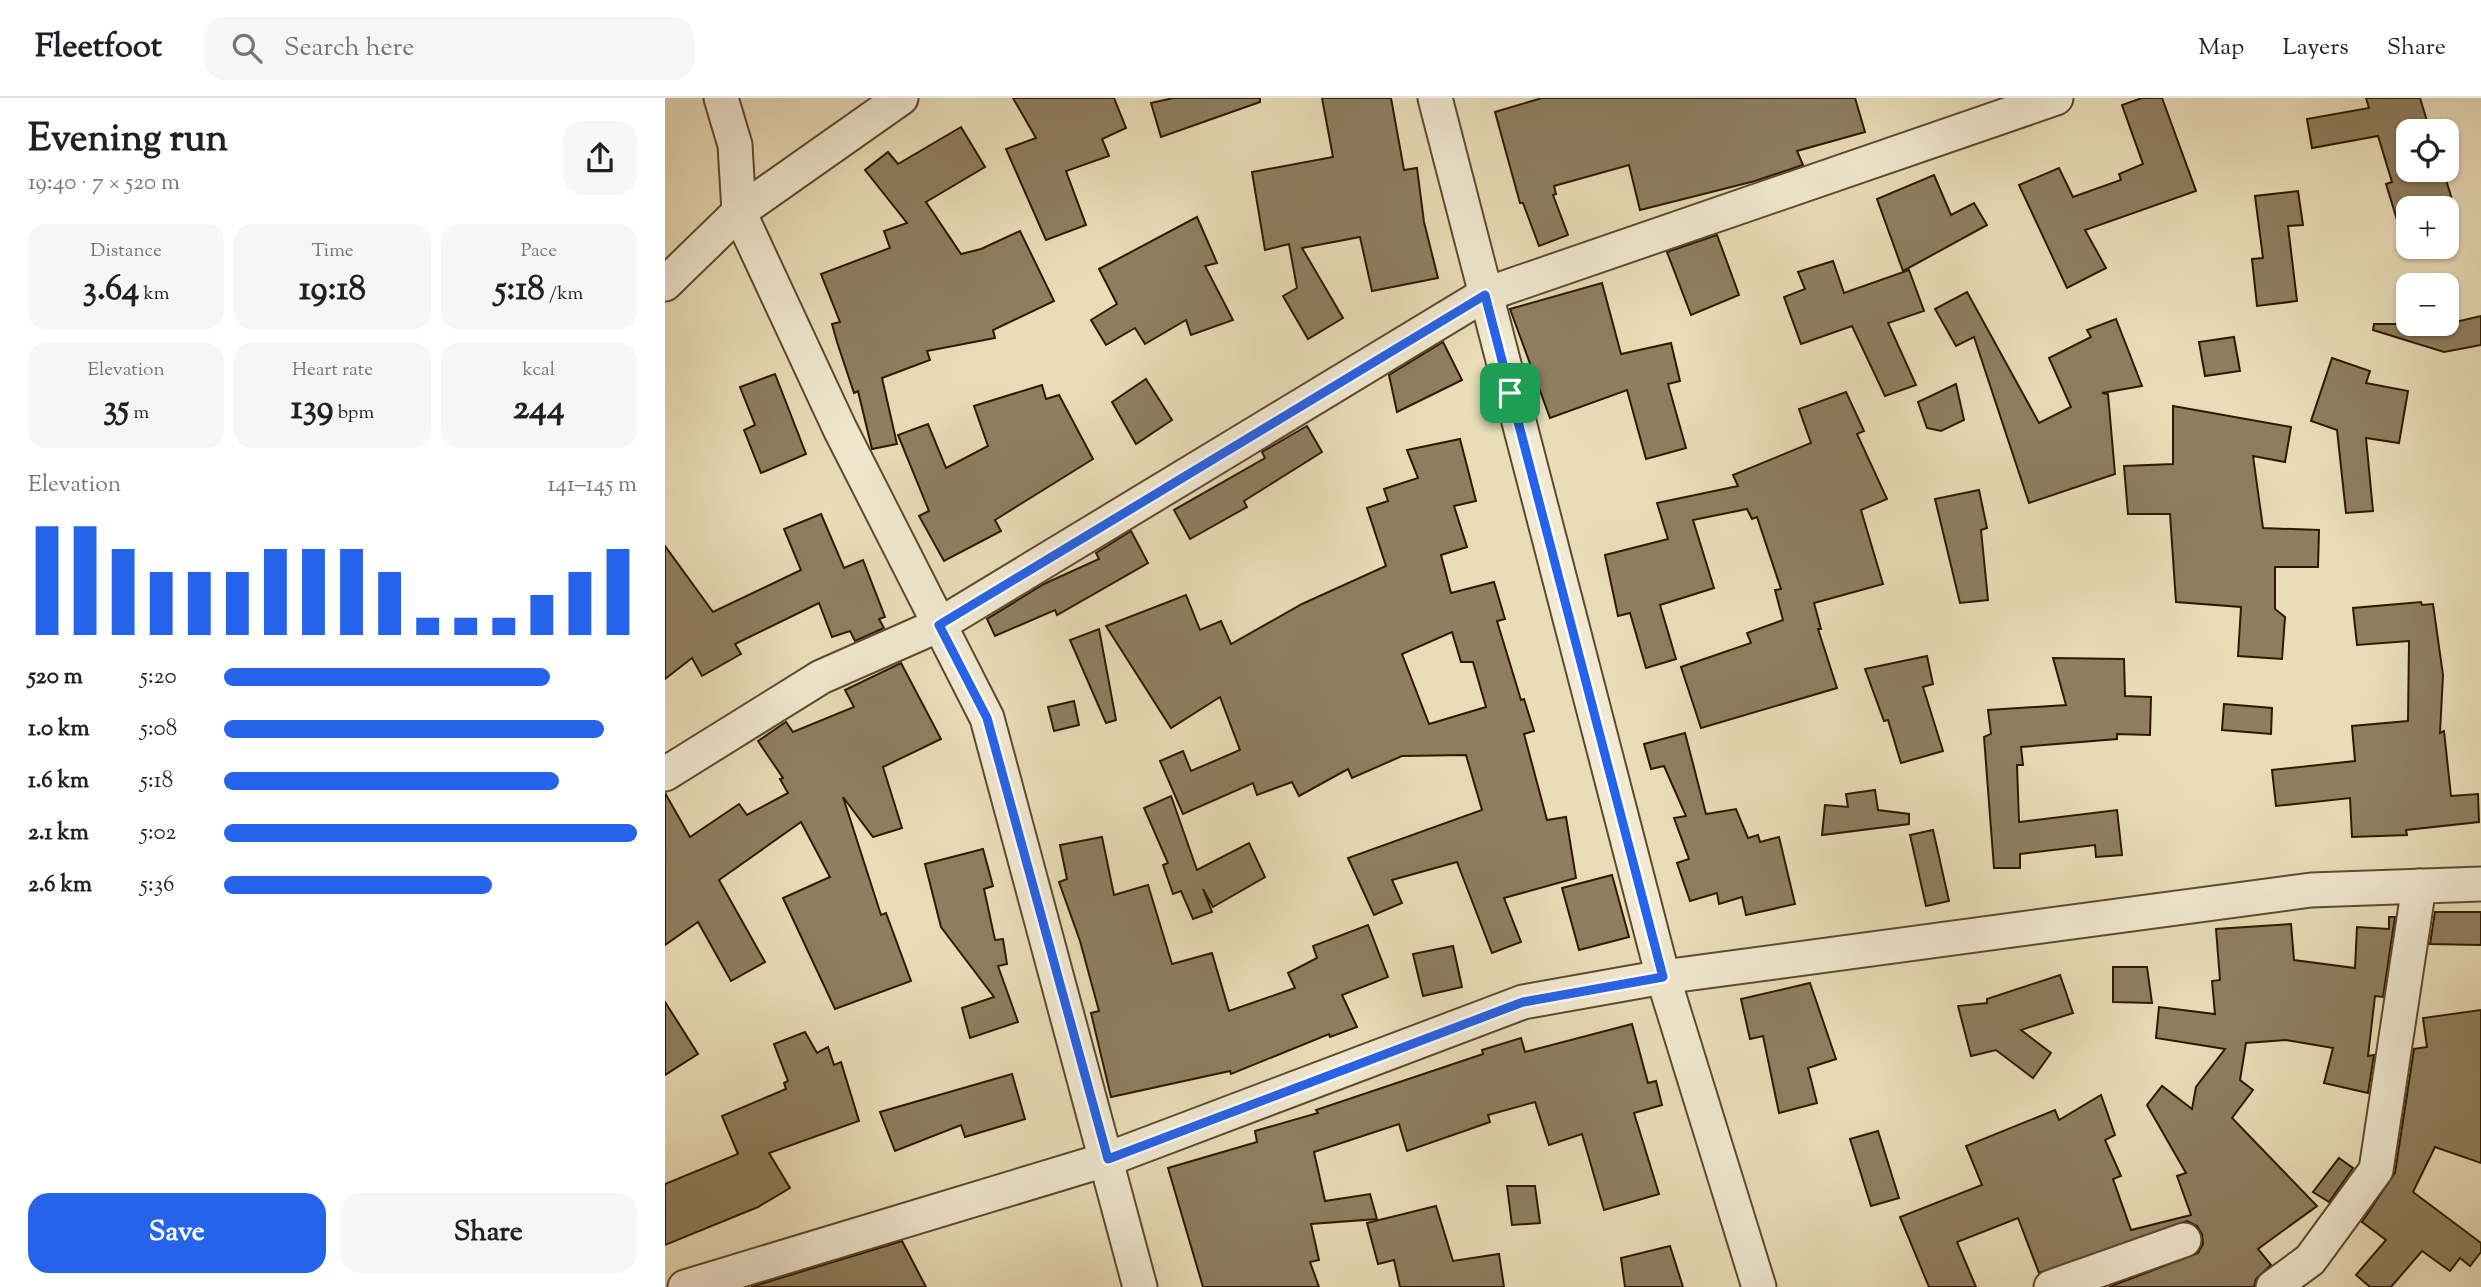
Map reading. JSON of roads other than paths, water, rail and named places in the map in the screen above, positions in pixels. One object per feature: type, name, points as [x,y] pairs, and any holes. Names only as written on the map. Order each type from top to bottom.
[{"type":"street","points":[[721,98],[735,145],[739,212],[840,429],[987,718],[1108,1159],[1140,1287]]},
{"type":"street","points":[[665,284],[739,212],[901,98]]},
{"type":"street","points":[[1434,98],[1663,977],[1759,1287]]},
{"type":"street","points":[[665,774],[821,677],[939,625],[1485,295],[2056,98]]},
{"type":"street","points":[[685,1287],[1108,1159],[1523,1002],[1663,977],[2311,890],[2481,884]]},
{"type":"street","points":[[2273,1287],[2310,1260],[2376,1170],[2419,886]]},
{"type":"street","points":[[2051,1287],[2184,1240]]}]
